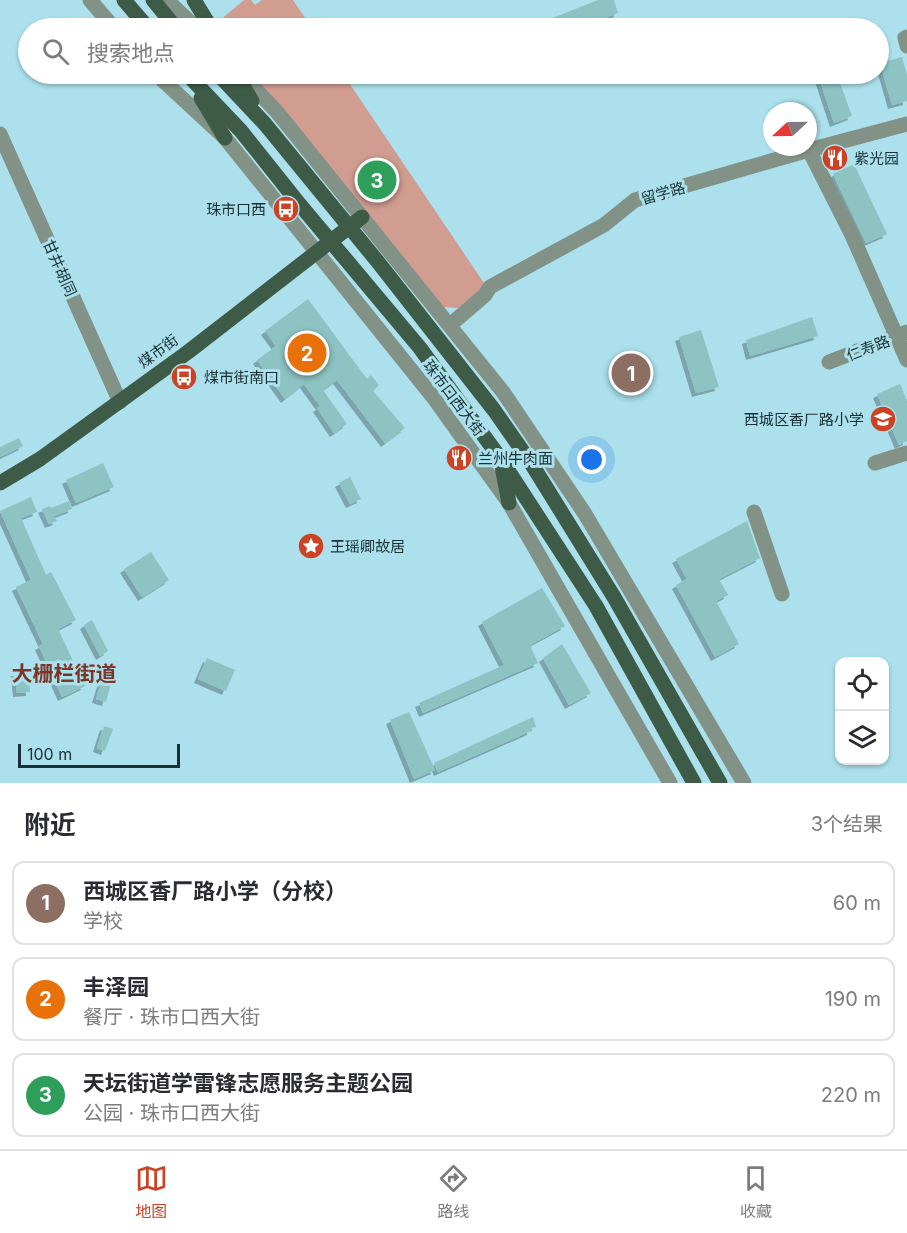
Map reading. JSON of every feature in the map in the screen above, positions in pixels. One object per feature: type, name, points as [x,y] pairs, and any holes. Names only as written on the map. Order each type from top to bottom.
[{"type":"main road","points":[[124,0],[139,18]]},
{"type":"main road","points":[[153,0],[165,8]]},
{"type":"main road","points":[[194,0],[205,18]]},
{"type":"main road","points":[[193,84],[225,138]]},
{"type":"main road","name":"珠市口西大街","points":[[196,84],[241,131],[420,348],[500,458],[596,606],[694,783]]},
{"type":"main road","name":"珠市口西大街","points":[[227,84],[265,124],[472,380],[531,463],[639,639],[720,783]]},
{"type":"main road","points":[[242,84],[265,124]]},
{"type":"main road","name":"煤市街","points":[[0,483],[40,459],[120,402],[362,217]]},
{"type":"main road","points":[[500,458],[509,503]]},
{"type":"street","points":[[90,0],[105,18]]},
{"type":"street","points":[[165,8],[180,18]]},
{"type":"street","points":[[907,37],[905,38],[907,46]]},
{"type":"street","name":"珠市口西大街","points":[[167,84],[225,138],[433,397],[509,503],[670,783]]},
{"type":"street","points":[[250,84],[277,112],[503,392],[585,514],[744,783]]},
{"type":"street","name":"留学路","points":[[817,148],[907,124]]},
{"type":"street","name":"甘井胡同","points":[[0,134],[120,402]]},
{"type":"street","name":"留学路","points":[[450,325],[485,295],[490,287],[604,225],[635,200],[788,156]]},
{"type":"street","points":[[812,156],[902,334],[907,360]]},
{"type":"street","name":"仁寿路","points":[[829,362],[902,334]]},
{"type":"street","points":[[875,463],[907,453]]},
{"type":"street","points":[[754,512],[782,594]]},
{"type":"shaded area","points":[[244,0],[251,0],[255,5],[262,0],[293,0],[305,18],[223,18]]},
{"type":"shaded area","points":[[260,84],[350,84],[486,286],[458,308],[443,307]]},
{"type":"building","points":[[598,0],[614,0],[618,13],[605,18],[553,18]]},
{"type":"building","points":[[902,57],[907,75],[907,101],[892,105],[886,84],[889,84],[889,61]]},
{"type":"building","points":[[821,84],[841,84],[852,116],[834,123]]},
{"type":"building","points":[[854,164],[887,234],[866,243],[833,174]]},
{"type":"building","points":[[308,299],[367,379],[371,375],[379,385],[373,391],[405,428],[385,443],[337,380],[323,390],[347,424],[334,433],[317,408],[320,406],[304,384],[285,399],[257,360],[276,346],[265,331]]},
{"type":"building","points":[[812,317],[818,336],[750,356],[746,340]]},
{"type":"building","points":[[701,330],[719,387],[696,393],[679,337]]},
{"type":"building","points":[[900,384],[907,401],[907,441],[899,445],[877,394]]},
{"type":"building","points":[[19,438],[23,446],[0,457],[0,447]]},
{"type":"building","points":[[103,463],[114,487],[76,503],[66,480]]},
{"type":"building","points":[[350,477],[361,499],[350,504],[339,483]]},
{"type":"building","points":[[31,497],[37,512],[21,518],[46,575],[51,572],[76,620],[58,629],[85,686],[62,697],[39,646],[43,644],[16,587],[31,580],[0,511]]},
{"type":"building","points":[[69,501],[72,509],[54,516],[57,521],[49,524],[42,509]]},
{"type":"building","points":[[747,521],[760,558],[719,579],[728,595],[716,601],[739,644],[715,657],[676,585],[687,579],[676,559]]},
{"type":"building","points":[[151,552],[169,580],[142,597],[124,569]]},
{"type":"building","points":[[542,588],[565,626],[530,645],[538,663],[423,713],[419,703],[504,665],[482,622]]},
{"type":"building","points":[[92,620],[108,651],[100,656],[84,625]]},
{"type":"building","points":[[562,644],[591,693],[569,705],[543,658]]},
{"type":"building","points":[[207,658],[235,670],[226,691],[198,679]]},
{"type":"building","points":[[105,670],[114,672],[106,702],[96,699]]},
{"type":"building","points":[[15,672],[29,672],[30,692],[17,693]]},
{"type":"building","points":[[409,712],[435,770],[414,779],[390,720]]},
{"type":"building","points":[[533,717],[536,727],[531,728],[531,731],[438,772],[434,763]]},
{"type":"building","points":[[104,726],[113,729],[105,751],[97,748]]},
{"type":"place","name":"紫光园","points":[[835,158]]},
{"type":"place","name":"天坛街道学雷锋志愿服务主题公园","points":[[377,180]]},
{"type":"place","name":"珠市口西","points":[[286,209]]},
{"type":"place","name":"丰泽园","points":[[307,353]]},
{"type":"place","name":"西城区香厂路小学（分校）","points":[[631,373]]},
{"type":"place","name":"煤市街南口","points":[[184,377]]},
{"type":"place","name":"西城区香厂路小学","points":[[883,419]]},
{"type":"place","name":"兰州牛肉面","points":[[459,458]]},
{"type":"place","name":"王瑶卿故居","points":[[311,546]]},
{"type":"district","name":"大栅栏街道","points":[[64,673]]}]
